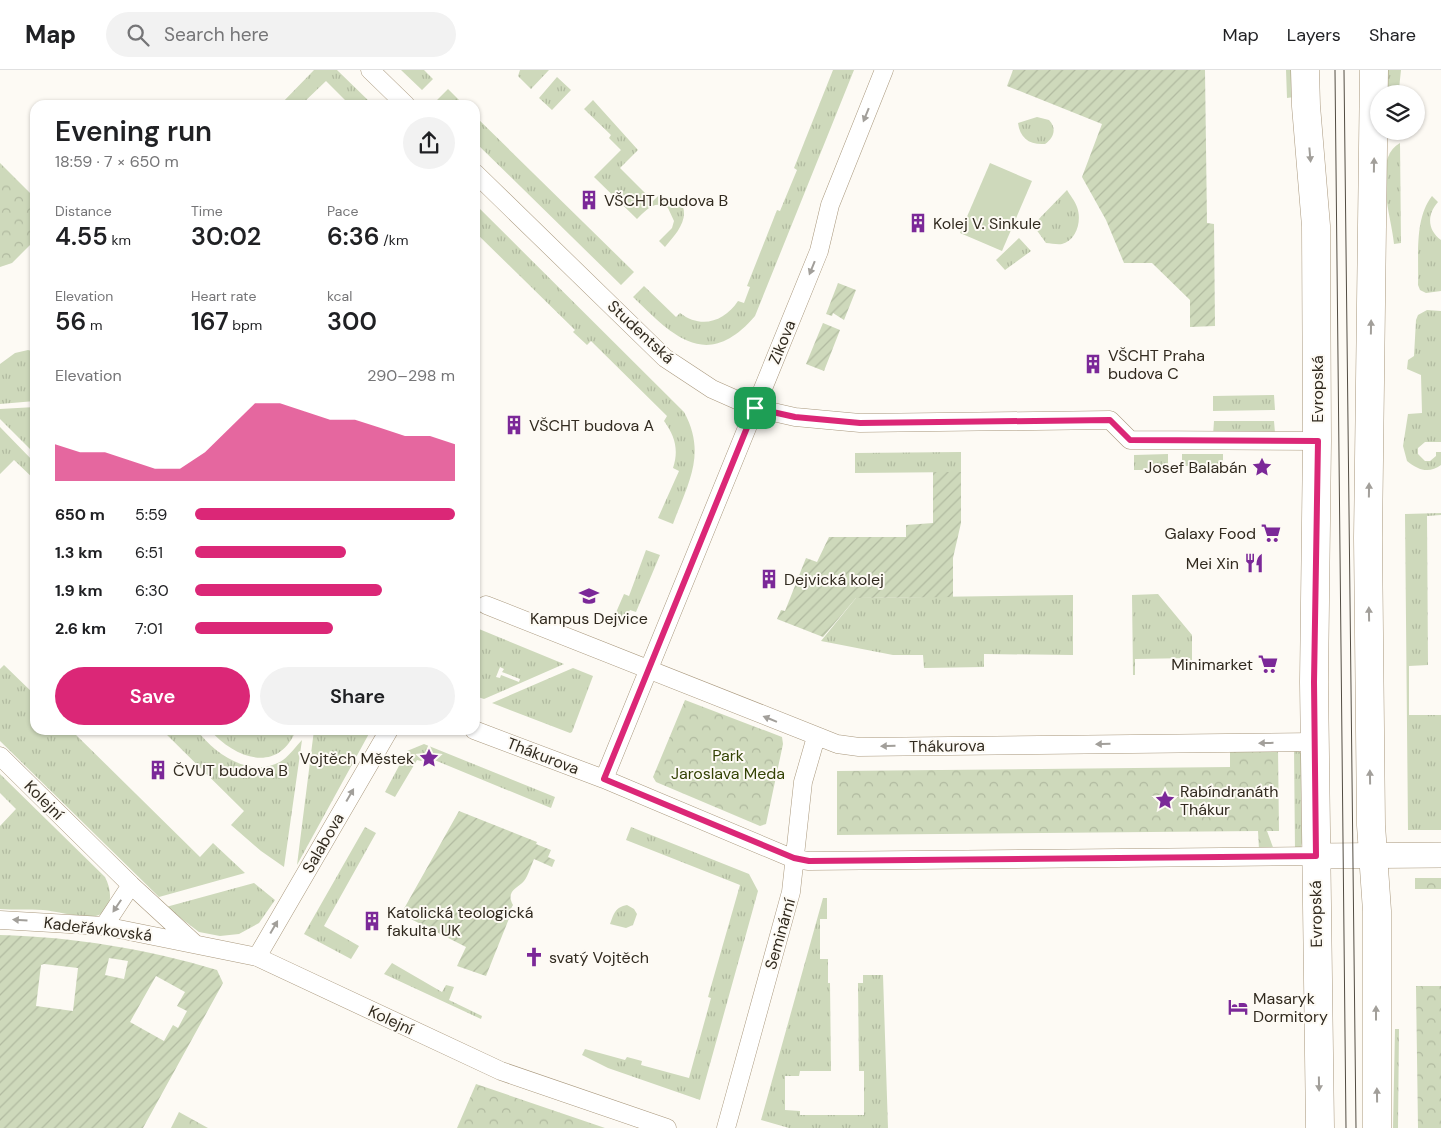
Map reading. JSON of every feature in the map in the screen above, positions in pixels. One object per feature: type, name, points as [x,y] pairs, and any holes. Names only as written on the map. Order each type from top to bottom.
[{"type":"main road","name":"Evropská","points":[[1305,70],[1306,106],[1316,226],[1318,441],[1314,742],[1320,1128]]},
{"type":"main road","points":[[1374,70],[1368,538],[1373,856],[1377,911],[1377,1128]]},
{"type":"street","points":[[370,70],[401,100]]},
{"type":"street","name":"Zikova","points":[[604,779],[819,250],[830,205],[884,70]]},
{"type":"street","name":"Studentská","points":[[480,177],[665,358],[712,389],[755,408],[795,417],[860,423],[1110,420],[1130,440],[1318,441]]},
{"type":"street","name":"Thákurova","points":[[486,605],[816,738],[837,744],[859,747],[1314,742]]},
{"type":"street","name":"Thákurova","points":[[480,732],[604,779],[794,858],[835,862],[1316,856]]},
{"type":"street","name":"Salabova","points":[[257,957],[386,735]]},
{"type":"street","name":"Seminární","points":[[726,1128],[792,892],[803,782],[816,738]]},
{"type":"street","name":"Kolejní","points":[[0,756],[131,885],[195,943],[257,957],[501,1071],[667,1128]]},
{"type":"street","points":[[1316,856],[1441,855]]},
{"type":"street","points":[[104,926],[131,885]]},
{"type":"street","name":"Kadeřávkovská","points":[[0,920],[104,926],[195,943]]},
{"type":"green space","points":[[314,70],[337,70],[368,100],[345,100],[326,81],[306,100],[285,100]]},
{"type":"green space","points":[[401,70],[424,70],[433,79],[422,90]]},
{"type":"green space","points":[[520,70],[549,70],[531,89],[518,76]]},
{"type":"green space","points":[[833,70],[854,70],[755,316],[738,333],[721,342],[706,345],[691,342],[677,335],[633,297],[644,286],[676,317],[680,313],[696,321],[704,322],[712,321],[726,314],[738,301],[744,303],[750,287],[747,286],[777,210],[780,211],[797,170],[794,168]]},
{"type":"green space","points":[[1013,70],[1205,70],[1207,223],[1214,224],[1215,326],[1190,327],[1190,300],[1152,263],[1124,263],[1106,220],[1082,177],[1102,124],[1007,86]]},
{"type":"green space","points":[[1286,70],[1293,70],[1294,97],[1287,98]]},
{"type":"green space","points":[[1388,70],[1401,70],[1399,85],[1386,85]]},
{"type":"green space","points":[[557,77],[571,90],[552,110],[539,98]]},
{"type":"green space","points":[[448,89],[459,100],[437,100]]},
{"type":"green space","points":[[593,100],[638,150],[620,168],[653,201],[660,194],[674,205],[679,199],[683,206],[684,212],[681,224],[665,247],[659,241],[672,228],[674,221],[668,208],[655,205],[647,209],[637,219],[594,177],[621,150],[609,138],[611,135],[584,109]]},
{"type":"green space","points":[[1037,117],[1049,120],[1053,126],[1052,136],[1045,144],[1026,140],[1019,128],[1018,123]]},
{"type":"green space","points":[[480,121],[634,272],[621,285],[480,147]]},
{"type":"green space","points":[[1400,143],[1401,243],[1394,244],[1385,190],[1385,175],[1391,151]]},
{"type":"green space","points":[[0,163],[30,193],[30,245],[12,263],[0,267]]},
{"type":"green space","points":[[990,163],[1032,181],[1002,251],[960,233]]},
{"type":"green space","points":[[1067,190],[1077,207],[1079,218],[1077,229],[1067,242],[1062,244],[1046,243],[1033,225]]},
{"type":"green space","points":[[1432,196],[1438,202],[1430,217],[1430,222],[1433,232],[1441,240],[1441,291],[1426,293],[1420,290],[1418,285],[1419,239],[1422,216]]},
{"type":"green space","points":[[480,209],[684,412],[691,427],[695,455],[689,482],[673,524],[658,518],[679,471],[673,468],[676,449],[671,432],[664,421],[667,416],[591,341],[587,345],[573,332],[575,330],[480,237]]},
{"type":"green space","points":[[1019,238],[1031,251],[1005,270],[996,260]]},
{"type":"green space","points":[[838,283],[856,290],[844,320],[833,313],[832,316],[826,314]]},
{"type":"green space","points":[[1427,310],[1441,311],[1441,442],[1425,442],[1418,448],[1418,454],[1425,461],[1430,461],[1436,456],[1436,452],[1441,452],[1441,465],[1437,468],[1424,470],[1415,467],[1407,461],[1403,446],[1408,414],[1422,413],[1421,375],[1407,369],[1408,360],[1414,356],[1416,320],[1418,315]]},
{"type":"green space","points":[[823,323],[840,330],[824,371],[806,364]]},
{"type":"green space","points":[[30,351],[30,401],[0,404],[0,364],[15,353]]},
{"type":"green space","points":[[1274,395],[1275,410],[1213,411],[1213,396]]},
{"type":"green space","points":[[30,407],[30,449],[0,419],[0,409]]},
{"type":"green space","points":[[1214,421],[1274,421],[1275,433],[1213,435]]},
{"type":"green space","points":[[0,427],[30,458],[30,475],[14,460],[0,474]]},
{"type":"green space","points":[[961,452],[961,472],[855,473],[855,453]]},
{"type":"green space","points":[[1168,454],[1168,470],[1134,470],[1134,455]]},
{"type":"green space","points":[[1182,454],[1223,454],[1223,466],[1182,466]]},
{"type":"green space","points":[[933,472],[961,472],[961,523],[953,558],[953,597],[856,598],[823,637],[777,619],[781,610],[785,611],[806,558],[817,562],[829,537],[906,537],[906,525],[933,523]]},
{"type":"green space","points":[[1441,513],[1441,515],[1427,516],[1428,665],[1409,666],[1409,715],[1441,715],[1441,830],[1408,830],[1405,514]]},
{"type":"green space","points":[[646,550],[660,555],[636,612],[630,610],[621,626],[611,624],[624,594],[629,596]]},
{"type":"green space","points":[[1158,594],[1192,635],[1192,669],[1190,658],[1135,659],[1135,675],[1133,675],[1132,595]]},
{"type":"green space","points":[[1073,595],[1073,655],[984,654],[984,667],[924,668],[923,655],[893,655],[821,641],[856,598]]},
{"type":"green space","points":[[480,629],[564,664],[484,699],[480,698]],"holes":[[[500,667],[504,669],[502,672],[520,679],[519,682],[501,675],[500,678],[496,677]]]},
{"type":"green space","points":[[4,665],[30,690],[30,735],[76,735],[200,857],[213,843],[245,873],[159,897],[0,741],[0,669]]},
{"type":"green space","points":[[573,668],[593,676],[570,733],[492,703]]},
{"type":"green space","name":"Park Jaroslava Meda","points":[[685,700],[782,737],[783,744],[766,824],[760,826],[656,782],[653,777]]},
{"type":"green space","points":[[167,735],[201,735],[224,756],[247,766],[259,767],[283,760],[302,740],[284,867],[261,851],[231,825],[244,811]]},
{"type":"green space","points":[[215,735],[293,735],[288,744],[278,753],[267,757],[243,754]]},
{"type":"green space","points":[[313,735],[368,735],[297,865]]},
{"type":"green space","points":[[424,744],[555,797],[551,808],[427,757],[421,761],[417,760],[395,797],[385,792],[407,751]]},
{"type":"green space","points":[[1278,747],[1279,831],[1267,831],[1274,850],[1259,850],[1258,831],[837,835],[837,771],[1230,767],[1230,748]]},
{"type":"green space","points":[[1294,747],[1301,753],[1302,843],[1301,847],[1295,850]]},
{"type":"green space","points":[[0,774],[105,877],[110,894],[109,905],[106,910],[91,917],[43,910],[0,909],[0,826],[16,809],[0,793]]},
{"type":"green space","points":[[459,811],[537,842],[536,844],[551,850],[548,857],[555,860],[552,867],[534,859],[525,879],[511,893],[513,905],[510,910],[512,911],[486,976],[457,966],[466,947],[401,914]]},
{"type":"green space","points":[[365,827],[376,833],[324,926],[359,946],[351,959],[304,934]]},
{"type":"green space","points":[[631,827],[749,874],[758,891],[700,1100],[608,1068],[582,1055],[585,1049],[625,1060],[627,1057],[642,1061],[641,1065],[689,1078],[711,998],[708,997],[740,885],[626,840]]},
{"type":"green space","points":[[1415,878],[1441,878],[1441,889],[1415,889]]},
{"type":"green space","points":[[254,883],[275,900],[259,923],[239,934],[220,936],[199,932],[166,907]]},
{"type":"green space","points":[[823,898],[827,898],[827,919],[820,919],[820,959],[828,959],[831,1071],[800,1071],[799,1076],[785,1076],[785,1110],[800,1111],[800,1115],[864,1115],[864,1071],[859,1071],[858,983],[863,983],[863,975],[883,975],[888,1128],[789,1128],[761,1120]]},
{"type":"green space","points":[[627,905],[634,909],[637,914],[633,925],[626,928],[610,924],[617,909]]},
{"type":"green space","points":[[0,935],[55,938],[110,945],[164,956],[217,970],[223,983],[143,1128],[0,1128]],"holes":[[[109,958],[128,961],[124,979],[105,975]],[[41,965],[78,968],[73,1011],[36,1006]],[[156,976],[185,992],[177,1006],[187,1011],[178,1028],[173,1025],[164,1041],[130,1022]]]},
{"type":"green space","points":[[392,963],[442,992],[446,985],[454,987],[449,1000],[482,1016],[481,1019],[384,974]]},
{"type":"green space","points":[[1416,986],[1441,986],[1441,1128],[1418,1128]]},
{"type":"green space","points":[[1395,1029],[1399,1029],[1398,1128],[1393,1128]]},
{"type":"green space","points":[[476,1084],[605,1128],[457,1128]]},
{"type":"green space","points":[[179,1112],[208,1128],[171,1128]]},
{"type":"tram line","points":[[1335,70],[1346,1128]]},
{"type":"tram line","points":[[1344,70],[1356,1128]]},
{"type":"place","name":"VŠCHT budova B","points":[[589,200]]},
{"type":"place","name":"Kolej V. Sinkule","points":[[918,223]]},
{"type":"place","name":"VŠCHT Praha budova C","points":[[1093,364]]},
{"type":"place","name":"VŠCHT budova A","points":[[514,425]]},
{"type":"place","name":"Josef Balabán","points":[[1262,467]]},
{"type":"place","name":"Galaxy Food","points":[[1271,533]]},
{"type":"place","name":"Mei Xin","points":[[1254,563]]},
{"type":"place","name":"Dejvická kolej","points":[[769,579]]},
{"type":"place","name":"Kampus Dejvice","points":[[589,596]]},
{"type":"place","name":"Minimarket","points":[[1268,664]]},
{"type":"place","name":"Vojtěch Městek","points":[[429,758]]},
{"type":"place","name":"ČVUT budova B","points":[[158,770]]},
{"type":"place","name":"Rabíndranáth Thákur","points":[[1165,800]]},
{"type":"place","name":"Katolická teologická fakulta UK","points":[[372,921]]},
{"type":"place","name":"svatý Vojtěch","points":[[534,957]]},
{"type":"place","name":"Masaryk Dormitory","points":[[1238,1007]]},
{"type":"route","points":[[755,408],[795,417],[860,423],[1110,420],[1130,440],[1318,441],[1314,682],[1316,856],[809,861],[794,858],[604,779],[755,408]]}]
